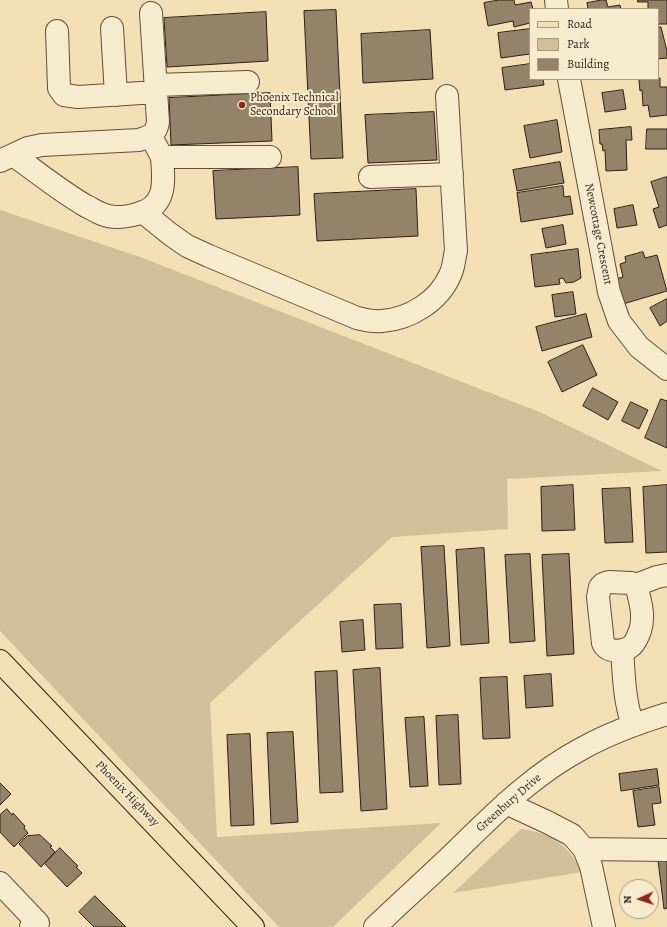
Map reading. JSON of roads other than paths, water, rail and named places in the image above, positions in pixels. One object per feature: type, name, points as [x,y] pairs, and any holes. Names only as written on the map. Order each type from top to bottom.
[{"type":"main road","name":"Phoenix Highway","points":[[0,661],[253,927]]},
{"type":"street","points":[[7,158],[28,148],[42,145],[139,140],[150,136],[157,130],[158,122],[152,13]]},
{"type":"street","points":[[112,28],[116,94]]},
{"type":"street","points":[[57,31],[60,88],[64,95],[78,97],[116,94],[156,88],[248,82]]},
{"type":"street","name":"Newcottage Crescent","points":[[569,80],[609,292],[619,321],[639,347],[667,369]]},
{"type":"street","points":[[144,213],[187,246],[357,318],[369,321],[397,319],[411,313],[431,301],[446,284],[451,273],[456,251],[446,96]]},
{"type":"street","points":[[7,158],[102,215],[123,218],[144,213],[155,205],[162,194],[164,180],[162,157],[150,136]]},
{"type":"street","points":[[162,157],[270,157]]},
{"type":"street","points":[[370,177],[452,174]]},
{"type":"street","points":[[636,585],[641,601],[642,619],[640,631],[635,642],[630,647],[622,650],[611,650],[605,648],[598,592],[603,584],[609,582],[622,582],[636,585],[667,575]]},
{"type":"street","points":[[622,650],[626,701],[633,724]]},
{"type":"street","name":"Greenbury Drive","points":[[374,927],[442,865],[506,803],[544,773],[582,748],[633,724],[667,714]]},
{"type":"street","points":[[506,803],[548,822],[572,836],[584,850],[592,866],[604,927]]},
{"type":"street","points":[[584,850],[667,850]]},
{"type":"street","points":[[0,883],[38,926]]},
{"type":"place","name":"Phoenix Technical Secondary School","points":[[242,105]]}]
